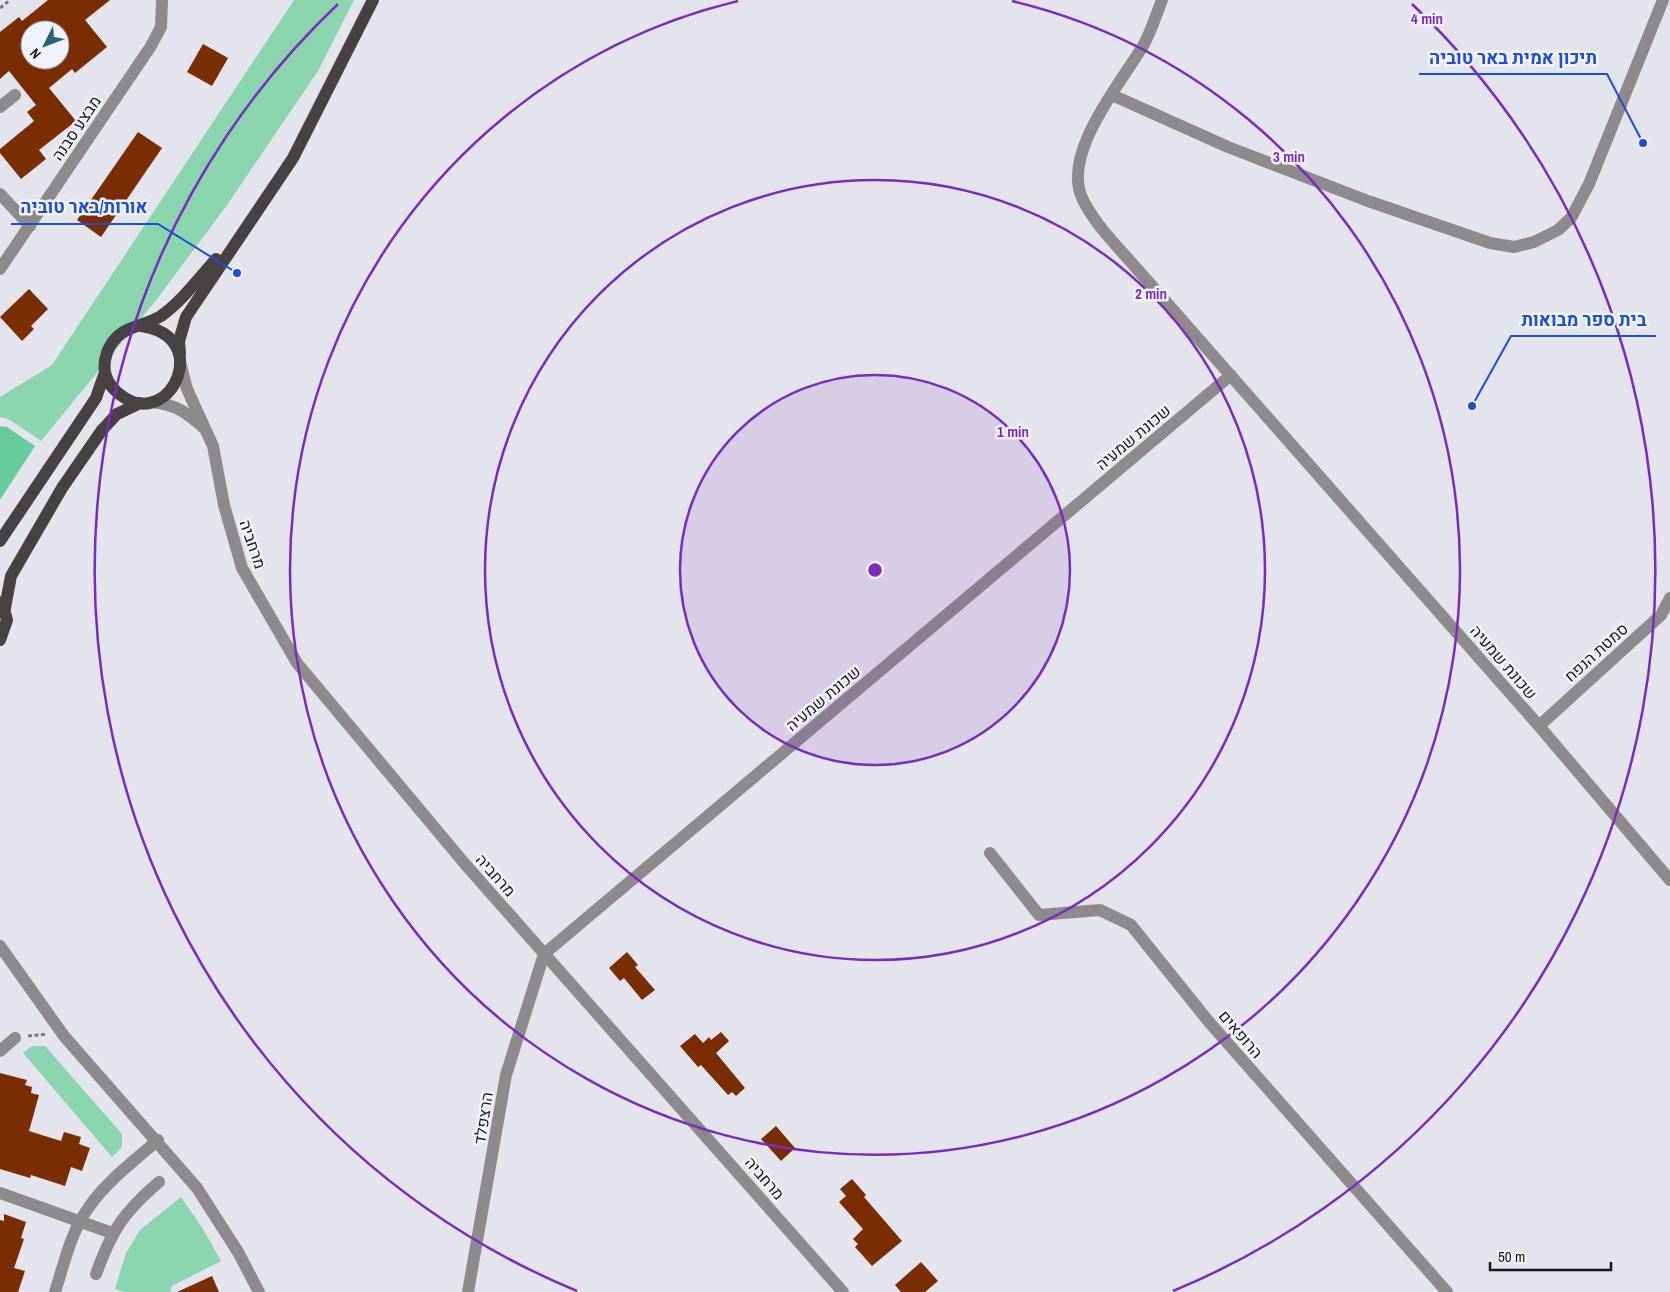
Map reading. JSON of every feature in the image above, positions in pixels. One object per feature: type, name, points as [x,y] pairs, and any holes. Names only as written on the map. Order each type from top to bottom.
[{"type":"main road","points":[[0,640],[7,620],[3,602],[11,576],[62,488],[107,425],[118,414],[163,397],[173,389],[179,378],[179,341],[186,317],[243,229],[293,158],[373,0]]},
{"type":"main road","points":[[146,402],[128,400],[118,394],[109,384],[105,372],[105,358],[113,341],[128,329],[141,326],[160,316],[177,302],[243,229]]},
{"type":"main road","points":[[141,326],[154,328],[166,334],[174,343],[180,360]]},
{"type":"main road","points":[[0,541],[96,398],[105,372]]},
{"type":"street","name":"מבצע סבנה","points":[[0,269],[151,46],[161,27],[162,0]]},
{"type":"street","points":[[1162,0],[1144,44],[1089,135],[1080,158],[1077,182],[1082,200],[1103,230],[1231,375]]},
{"type":"street","points":[[1112,95],[1228,147],[1368,201],[1490,243],[1514,247],[1534,242],[1558,230],[1571,218],[1588,184],[1663,0]]},
{"type":"street","points":[[0,107],[15,95]]},
{"type":"street","points":[[0,194],[30,226]]},
{"type":"street","name":"מרחביה","points":[[180,360],[187,389],[208,431],[224,505],[242,568],[297,664],[458,857],[843,1292]]},
{"type":"street","name":"שכונת שמעיה","points":[[544,954],[1231,375],[1539,726],[1670,880]]},
{"type":"street","points":[[146,402],[170,404],[180,409],[208,431]]},
{"type":"street","name":"סמטת הנפח","points":[[1539,726],[1661,615],[1670,598]]},
{"type":"street","name":"הרופאים","points":[[990,853],[1039,915],[1100,910],[1131,925],[1209,1022],[1447,1292]]},
{"type":"street","points":[[0,946],[61,1032],[158,1140],[197,1188],[238,1252],[259,1292]]},
{"type":"street","name":"הרצפלד","points":[[468,1292],[506,1075],[544,954]]},
{"type":"street","points":[[0,1051],[15,1038]]},
{"type":"street","points":[[55,1292],[81,1221],[99,1194],[158,1140]]},
{"type":"street","points":[[96,1274],[112,1233],[140,1198],[159,1182]]},
{"type":"street","points":[[0,1193],[112,1233]]},
{"type":"path","points":[[0,8],[10,0]]},
{"type":"path","points":[[15,1038],[61,1032]]},
{"type":"green space","points":[[294,0],[354,0],[318,71],[227,205],[157,299],[41,441],[10,420],[0,417],[0,397],[52,365]]},
{"type":"green space","points":[[0,426],[7,427],[35,446],[0,500]]},
{"type":"green space","points":[[32,1046],[45,1046],[122,1134],[122,1147],[112,1157],[23,1053]]},
{"type":"green space","points":[[181,1197],[203,1229],[221,1261],[172,1286],[170,1292],[125,1292],[115,1289],[126,1253],[140,1230]]},
{"type":"building","points":[[48,0],[110,0],[85,20],[107,47],[75,73],[72,69],[49,88],[76,121],[39,150],[46,159],[21,179],[0,153],[0,149],[34,121],[27,112],[36,105],[9,71],[0,79],[0,32],[19,17],[21,20],[20,70],[70,70],[70,20],[23,20]]},
{"type":"building","points":[[203,44],[228,58],[212,86],[187,72]]},
{"type":"building","points":[[138,132],[162,148],[101,237],[77,220]]},
{"type":"building","points":[[29,289],[48,309],[31,326],[34,329],[22,341],[0,317]]},
{"type":"building","points":[[627,952],[638,965],[635,967],[655,990],[642,1000],[624,978],[620,981],[609,968]]},
{"type":"building","points":[[721,1032],[729,1041],[716,1053],[745,1088],[736,1096],[732,1092],[728,1095],[701,1065],[698,1067],[680,1046],[695,1034],[703,1043],[709,1037],[711,1040]]},
{"type":"building","points":[[0,1073],[27,1080],[25,1085],[32,1087],[31,1093],[39,1095],[29,1131],[61,1141],[64,1132],[81,1137],[79,1144],[90,1148],[82,1171],[71,1167],[65,1186],[31,1175],[30,1178],[0,1169]]},
{"type":"building","points":[[776,1126],[795,1148],[781,1161],[761,1139]]},
{"type":"building","points":[[852,1179],[866,1195],[864,1197],[902,1241],[872,1266],[855,1247],[858,1244],[853,1239],[863,1229],[839,1202],[846,1196],[840,1189]]},
{"type":"building","points":[[4,1214],[26,1222],[21,1238],[24,1239],[14,1268],[25,1271],[18,1292],[0,1292],[0,1220],[4,1221]]},
{"type":"building","points":[[921,1262],[938,1281],[925,1292],[901,1292],[895,1285]]},
{"type":"building","points":[[212,1276],[219,1292],[177,1292]]},
{"type":"place","name":"תיכון אמית באר טוביה","points":[[1643,143]]},
{"type":"place","name":"אורות/באר טוביה","points":[[237,273]]},
{"type":"place","name":"בית ספר מבואות","points":[[1472,406]]}]
